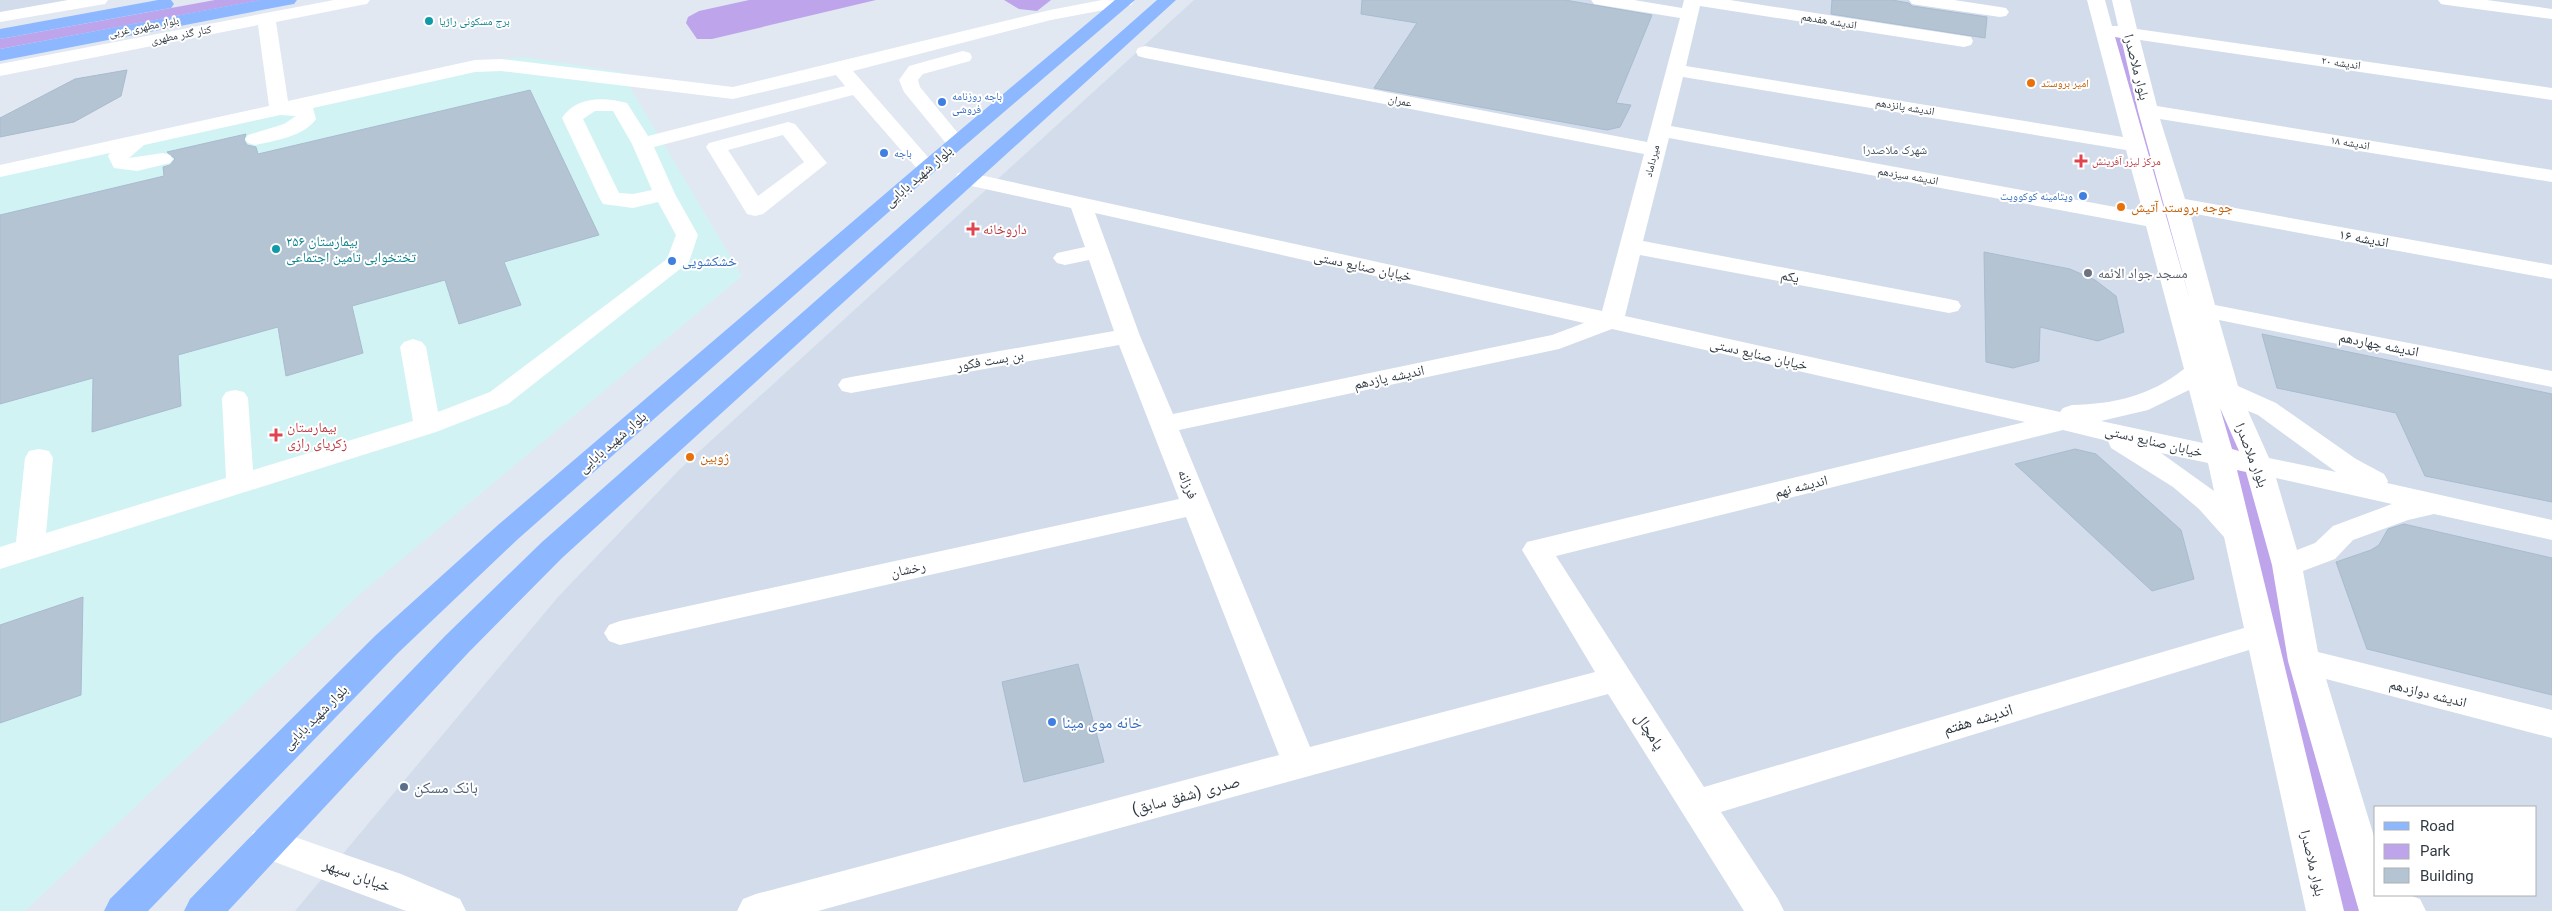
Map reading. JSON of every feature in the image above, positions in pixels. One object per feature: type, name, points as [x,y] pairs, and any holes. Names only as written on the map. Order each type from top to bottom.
[{"type":"main road","name":"بلوار مطهری غربی","points":[[0,34],[187,0]]},
{"type":"main road","name":"بلوار مطهری غربی","points":[[0,55],[288,0]]},
{"type":"main road","name":"بلوار شهید بابایی","points":[[123,911],[387,644],[501,539],[927,168],[1126,0]]},
{"type":"main road","points":[[203,911],[450,651],[552,550],[1167,0]]},
{"type":"street","points":[[0,18],[34,6],[99,0]]},
{"type":"street","name":"کنار گذر مطهری","points":[[0,70],[361,0]]},
{"type":"street","points":[[0,171],[476,66],[501,65],[733,93],[1050,16],[1126,0]]},
{"type":"street","name":"اندیشه هفدهم","points":[[1600,0],[1692,5],[1964,41]]},
{"type":"street","points":[[1918,0],[2000,12]]},
{"type":"street","name":"بلوار ملاصدرا","points":[[2096,0],[2102,29],[2220,456],[2325,911]]},
{"type":"street","name":"بلوار ملاصدرا","points":[[2120,0],[2148,111],[2176,204],[2226,391],[2258,464],[2287,565],[2304,661],[2374,869]]},
{"type":"street","points":[[2447,0],[2552,14]]},
{"type":"street","name":"میرداماد","points":[[1612,321],[1692,5]]},
{"type":"street","points":[[266,18],[279,110]]},
{"type":"street","points":[[1056,33],[1102,20]]},
{"type":"street","name":"اندیشه ۲۰","points":[[2102,29],[2552,94]]},
{"type":"street","name":"عمران","points":[[1145,52],[1658,140]]},
{"type":"street","points":[[956,144],[911,88],[908,81],[910,75],[916,70],[980,53]]},
{"type":"street","points":[[840,68],[927,168]]},
{"type":"street","name":"اندیشه پانزدهم","points":[[1675,70],[2135,145]]},
{"type":"street","points":[[642,144],[758,125],[788,128],[816,163],[754,209],[716,147],[758,125],[859,88]]},
{"type":"street","points":[[739,92],[758,125]]},
{"type":"street","points":[[0,558],[427,426],[499,398],[677,262],[687,236],[664,194],[642,144],[620,106],[605,103],[581,109],[572,118],[611,198],[633,201],[664,194]]},
{"type":"street","points":[[255,139],[291,128],[306,119],[305,111],[279,110]]},
{"type":"street","name":"اندیشه ۱۸","points":[[2148,111],[2552,176]]},
{"type":"street","points":[[138,140],[118,156],[121,164],[137,165],[163,159]]},
{"type":"street","name":"اندیشه سیزدهم","points":[[1658,140],[2156,221]]},
{"type":"street","name":"خیابان صنایع دستی","points":[[966,178],[2552,530]]},
{"type":"street","name":"فرزانه","points":[[1080,203],[1096,252],[1128,336],[1300,764]]},
{"type":"street","name":"اندیشه ۱۶","points":[[2176,204],[2552,272]]},
{"type":"street","name":"یکم","points":[[1631,246],[1949,306]]},
{"type":"street","points":[[1065,258],[1096,252]]},
{"type":"street","name":"اندیشه چهاردهم","points":[[2205,310],[2552,379]]},
{"type":"street","name":"اندیشه یازدهم","points":[[1164,425],[1559,341],[1612,321]]},
{"type":"street","name":"بن بست فكور","points":[[851,385],[1128,336]]},
{"type":"street","points":[[413,347],[427,426]]},
{"type":"street","points":[[2033,414],[2103,413],[2136,406],[2159,398],[2181,386],[2197,371]]},
{"type":"street","points":[[2226,391],[2267,409],[2346,466],[2379,484],[2430,502]]},
{"type":"street","points":[[235,398],[240,484]]},
{"type":"street","points":[[2075,424],[2142,454],[2194,487],[2214,505],[2237,534]]},
{"type":"street","name":"اندیشه نهم","points":[[1537,550],[2075,424]]},
{"type":"street","points":[[30,549],[39,458]]},
{"type":"street","points":[[2287,565],[2325,551],[2343,533],[2430,502]]},
{"type":"street","name":"رخشان","points":[[620,632],[1196,505]]},
{"type":"street","name":"پامچال","points":[[1537,550],[1616,678],[1765,911]]},
{"type":"street","name":"اندیشه هفتم","points":[[1696,804],[2260,635]]},
{"type":"street","name":"اندیشه دوازدهم","points":[[2304,661],[2552,724]]},
{"type":"street","name":"صدری (شفق سابق)","points":[[756,911],[1616,678]]},
{"type":"street","name":"خیابان سپهر","points":[[266,843],[399,901],[447,911]]},
{"type":"street","name":"بلوار ملاصدرا","points":[[2383,896],[2387,908]]},
{"type":"shaded area","points":[[0,0],[73,0],[0,13]]},
{"type":"shaded area","points":[[1194,0],[2552,0],[2552,911],[295,911],[558,597],[680,469]]},
{"type":"shaded area","name":"بیمارستان زکریای رازی","points":[[523,57],[621,72],[742,276],[360,594],[25,911],[0,911],[0,168],[480,61]]},
{"type":"green space","points":[[215,0],[262,0],[0,49],[0,39]]},
{"type":"green space","points":[[749,0],[876,0],[712,39],[697,39],[686,23],[688,17],[699,11]]},
{"type":"green space","points":[[1004,0],[1051,0],[1037,11],[1019,9]]},
{"type":"green space","points":[[2104,33],[2130,37],[2378,911],[2325,911]]},
{"type":"building","points":[[1362,0],[1565,0],[1652,15],[1616,103],[1631,105],[1620,127],[1607,130],[1374,88],[1417,23],[1361,14]]},
{"type":"building","points":[[1832,0],[1892,0],[1909,3],[1912,6],[1987,17],[1985,38],[1831,14]]},
{"type":"building","points":[[127,70],[121,96],[74,122],[0,137],[0,118],[75,79]]},
{"type":"building","name":"بیمارستان ۲۵۶ تختخوابی تامین اجتماعی","points":[[530,90],[599,235],[504,262],[521,305],[459,324],[445,280],[352,306],[363,353],[286,376],[278,327],[178,355],[181,406],[92,432],[93,378],[0,404],[0,215],[164,176],[163,167],[170,165],[175,159],[167,152],[246,134],[244,140],[247,145],[256,147],[258,154]]},
{"type":"building","points":[[1984,252],[2070,269],[2095,280],[2116,296],[2124,332],[2098,341],[2040,327],[2039,361],[2013,368],[1986,362]]},
{"type":"building","points":[[2262,334],[2552,394],[2552,502],[2425,476],[2396,413],[2277,388]]},
{"type":"building","points":[[2075,449],[2096,454],[2181,530],[2194,579],[2152,591],[2015,464]]},
{"type":"building","points":[[2404,524],[2552,558],[2552,695],[2367,649],[2336,562],[2371,550],[2379,545],[2388,529]]},
{"type":"building","points":[[83,597],[81,695],[0,723],[0,625]]},
{"type":"building","name":"خانه موی مینا","points":[[1078,664],[1104,762],[1024,782],[1002,682]]},
{"type":"place","name":"برج مسکونی راژیا","points":[[429,21]]},
{"type":"place","name":"امیر بروستد","points":[[2031,83]]},
{"type":"place","name":"باجه روزنامه فروشی","points":[[942,102]]},
{"type":"place","name":"باجه","points":[[884,153]]},
{"type":"place","name":"مرکز لیزر آفرینش","points":[[2081,161]]},
{"type":"place","name":"ویتامینه کوکوویت","points":[[2083,196]]},
{"type":"place","name":"جوجه بروستد آتیش","points":[[2121,207]]},
{"type":"place","name":"داروخانه","points":[[973,229]]},
{"type":"place","name":"بیمارستان ۲۵۶ تختخوابی تامین اجتماعی","points":[[276,249]]},
{"type":"place","name":"خشکشویی","points":[[672,261]]},
{"type":"place","name":"مسجد جواد الائمه","points":[[2088,273]]},
{"type":"place","name":"بیمارستان زکریای رازی","points":[[276,435]]},
{"type":"place","name":"ژوبین","points":[[690,457]]},
{"type":"place","name":"خانه موی مینا","points":[[1052,722]]},
{"type":"place","name":"بانک مسکن","points":[[404,787]]},
{"type":"district","name":"شهرک ملاصدرا","points":[[1895,150]]}]
